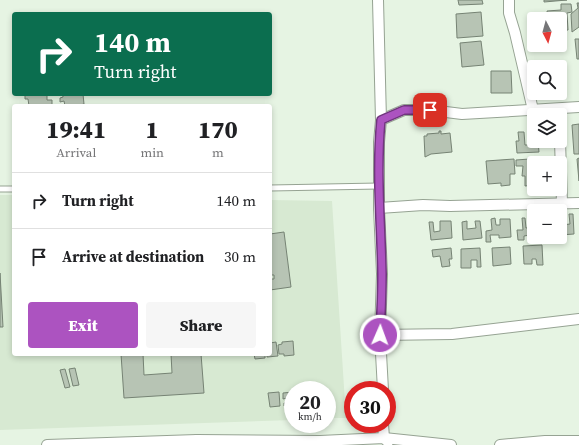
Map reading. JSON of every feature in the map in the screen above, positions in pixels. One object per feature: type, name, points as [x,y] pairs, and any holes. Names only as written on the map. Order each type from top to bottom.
[{"type":"street","points":[[378,0],[381,120],[379,142],[379,208],[382,274],[380,335],[383,381]]},
{"type":"street","points":[[509,0],[509,13],[516,33],[533,108]]},
{"type":"street","points":[[567,110],[579,108]]},
{"type":"street","points":[[381,120],[404,110],[430,110],[462,114],[527,110]]},
{"type":"street","points":[[560,148],[562,203]]},
{"type":"street","points":[[379,208],[423,204],[450,206],[579,202]]},
{"type":"street","points":[[380,335],[452,334],[579,319]]},
{"type":"street","points":[[500,445],[546,441],[579,441]]},
{"type":"street","points":[[47,445],[197,442],[387,442],[451,445]]},
{"type":"lane","points":[[272,188],[379,186]]},
{"type":"lane","points":[[0,189],[12,189]]},
{"type":"shaded area","points":[[0,195],[12,195],[12,356],[272,356],[272,200],[332,201],[344,387],[344,418],[336,418],[336,381],[284,381],[284,420],[0,430]]},
{"type":"building","points":[[458,0],[482,0],[483,4],[459,5]]},
{"type":"building","points":[[544,0],[567,0],[544,2]]},
{"type":"building","points":[[577,3],[579,3],[579,27],[572,32],[571,14],[578,8]]},
{"type":"building","points":[[561,4],[571,4],[572,12],[547,11],[561,10]]},
{"type":"building","points":[[481,12],[483,36],[457,38],[456,14]]},
{"type":"building","points":[[575,39],[579,39],[579,59],[577,59]]},
{"type":"building","points":[[481,41],[484,65],[462,67],[460,43]]},
{"type":"building","points":[[491,71],[511,71],[512,93],[491,93]]},
{"type":"building","points":[[25,96],[47,96],[47,100],[52,100],[52,104],[29,104],[28,99],[25,99]]},
{"type":"building","points":[[83,96],[84,104],[65,104],[64,101],[60,102],[60,98]]},
{"type":"building","points":[[579,124],[579,154],[574,154],[572,125]]},
{"type":"building","points":[[439,131],[441,131],[441,134],[450,133],[452,152],[431,154],[425,157],[424,136],[427,136],[427,134],[439,133]]},
{"type":"building","points":[[518,132],[524,132],[525,145],[527,145],[527,148],[539,148],[539,152],[517,153],[516,141],[519,141]]},
{"type":"building","points":[[579,158],[579,181],[577,159]]},
{"type":"building","points":[[514,159],[515,174],[510,174],[510,185],[501,186],[501,183],[488,184],[486,161]]},
{"type":"building","points":[[527,159],[527,186],[525,186],[525,176],[522,176],[523,166],[516,166],[516,160]]},
{"type":"building","points":[[569,214],[573,214],[574,234],[567,234],[567,224],[570,224]]},
{"type":"building","points":[[495,218],[496,225],[500,225],[500,219],[510,219],[511,237],[499,238],[499,235],[490,235],[491,242],[486,242],[486,231],[492,230],[491,219]]},
{"type":"building","points":[[522,218],[525,218],[527,236],[524,236],[524,240],[518,240],[517,230],[523,230]]},
{"type":"building","points":[[440,221],[451,221],[452,238],[431,240],[429,222],[433,222],[434,232],[440,231]]},
{"type":"building","points":[[467,221],[467,229],[476,228],[475,221],[480,221],[482,238],[463,240],[462,222]]},
{"type":"building","points":[[284,232],[291,287],[272,290],[272,279],[274,279],[274,275],[272,275],[272,234]]},
{"type":"building","points":[[542,245],[543,265],[537,265],[536,259],[532,259],[532,264],[524,264],[523,246]]},
{"type":"building","points":[[510,247],[511,264],[493,266],[492,248]]},
{"type":"building","points":[[451,248],[452,259],[449,259],[450,266],[442,267],[440,256],[433,257],[432,250]]},
{"type":"building","points":[[480,248],[481,267],[477,267],[477,260],[471,260],[471,268],[461,268],[461,249]]},
{"type":"building","points":[[0,273],[3,327],[0,327]]},
{"type":"building","points":[[293,341],[294,355],[284,356],[284,354],[279,354],[278,345],[282,344],[282,342]]},
{"type":"building","points":[[276,342],[278,356],[267,357],[272,356],[272,343]]},
{"type":"building","points":[[121,356],[143,356],[144,375],[172,373],[171,356],[201,356],[204,393],[124,398]]},
{"type":"building","points":[[254,356],[265,356],[265,358],[255,359]]},
{"type":"building","points":[[75,368],[79,385],[73,386],[69,369]]},
{"type":"building","points":[[65,369],[70,387],[65,388],[60,370]]},
{"type":"building","points":[[279,392],[280,406],[270,407],[268,393]]},
{"type":"route","points":[[380,335],[382,274],[379,208],[379,142],[381,120],[404,110],[430,110]]}]
